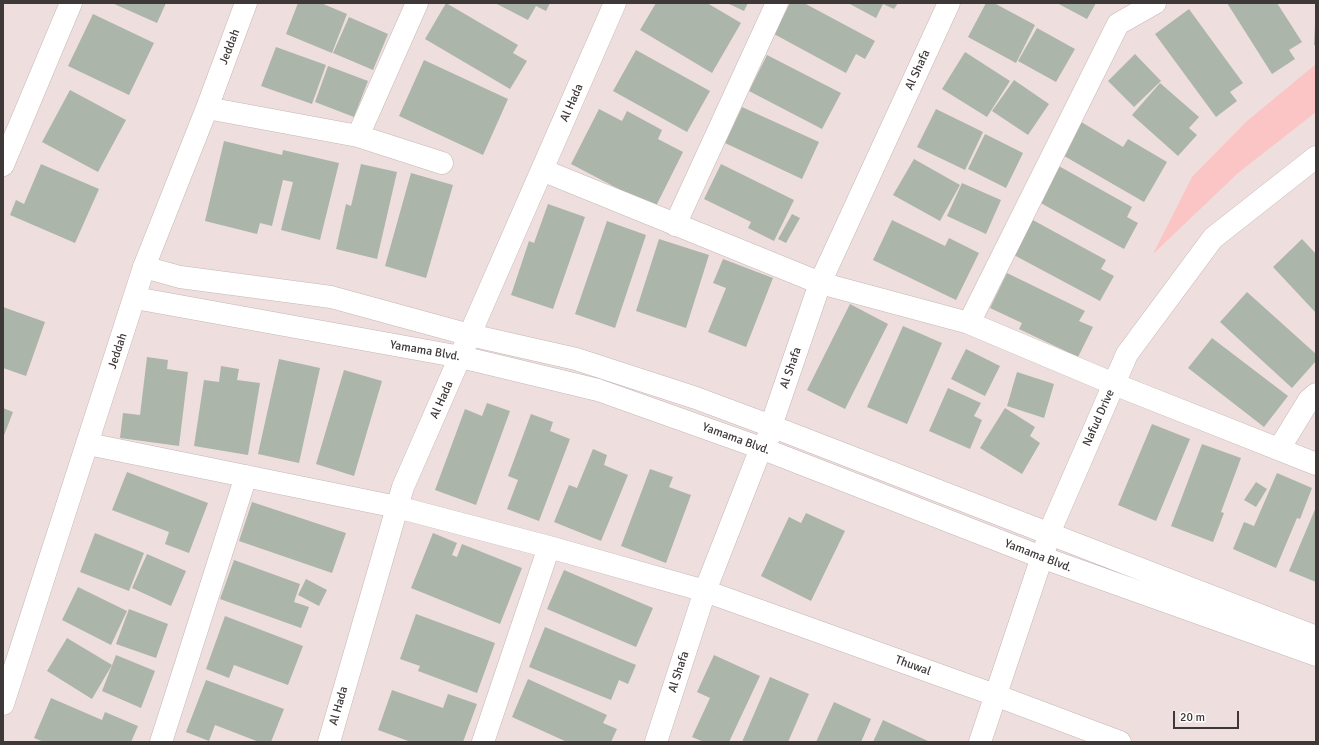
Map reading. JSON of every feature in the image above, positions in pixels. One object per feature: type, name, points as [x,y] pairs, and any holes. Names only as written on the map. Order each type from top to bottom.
[{"type":"street","points":[[3,165],[71,3]]},
{"type":"street","name":"Jeddah","points":[[3,704],[144,267],[207,108],[246,3]]},
{"type":"street","points":[[358,136],[418,3]]},
{"type":"street","name":"Al Hada","points":[[329,742],[403,487],[615,3]]},
{"type":"street","points":[[675,224],[777,3]]},
{"type":"street","name":"Al Shafa","points":[[656,742],[705,591],[761,448],[770,435],[771,426],[820,283],[949,3]]},
{"type":"street","points":[[969,324],[1128,3]]},
{"type":"street","points":[[1118,24],[1155,3]]},
{"type":"street","points":[[207,108],[358,136],[442,164]]},
{"type":"street","name":"Nafud Drive","points":[[980,742],[1049,534],[1127,354],[1213,238],[1316,157]]},
{"type":"street","points":[[542,170],[820,283],[969,324],[1114,384],[1316,464]]},
{"type":"street","name":"Yamama Blvd.","points":[[144,267],[180,277],[331,297],[470,335],[576,358],[696,398],[771,426],[1316,637]]},
{"type":"street","name":"Yamama Blvd.","points":[[135,298],[460,357],[598,390],[761,448],[1041,557],[1316,655]]},
{"type":"street","points":[[1279,449],[1310,400],[1316,394]]},
{"type":"street","name":"Thuwal","points":[[88,444],[397,507],[549,547],[705,591],[995,695],[1120,742]]},
{"type":"street","points":[[161,742],[246,476]]},
{"type":"street","points":[[483,742],[549,547]]},
{"type":"shaded area","points":[[1316,64],[1316,112],[1238,173],[1153,254],[1192,177],[1247,121]]},
{"type":"building","points":[[112,3],[166,3],[157,23]]},
{"type":"building","points":[[298,3],[321,3],[347,14],[332,53],[286,34]]},
{"type":"building","points":[[446,3],[518,45],[513,53],[527,61],[510,89],[425,39]]},
{"type":"building","points":[[495,3],[550,3],[546,11],[536,6],[528,20]]},
{"type":"building","points":[[656,3],[707,3],[741,23],[712,73],[640,30]]},
{"type":"building","points":[[727,3],[748,3],[744,11]]},
{"type":"building","points":[[790,3],[804,3],[875,41],[865,59],[856,54],[846,73],[774,34]]},
{"type":"building","points":[[848,3],[898,3],[894,9],[883,4],[876,18]]},
{"type":"building","points":[[986,3],[994,3],[1035,25],[1016,63],[968,37]]},
{"type":"building","points":[[1057,3],[1096,3],[1087,19]]},
{"type":"building","points":[[1227,3],[1277,3],[1302,42],[1289,50],[1295,59],[1272,74]]},
{"type":"building","points":[[1189,9],[1243,83],[1230,92],[1237,101],[1216,117],[1155,34]]},
{"type":"building","points":[[93,14],[154,43],[129,95],[68,66]]},
{"type":"building","points":[[349,17],[388,34],[373,70],[333,53]]},
{"type":"building","points":[[1315,24],[1316,45],[1314,45]]},
{"type":"building","points":[[1037,28],[1075,49],[1056,82],[1018,61]]},
{"type":"building","points":[[276,47],[326,65],[312,104],[261,86]]},
{"type":"building","points":[[636,50],[710,91],[687,132],[613,91]]},
{"type":"building","points":[[965,52],[1010,81],[987,117],[942,89]]},
{"type":"building","points":[[1135,54],[1161,81],[1134,107],[1108,81]]},
{"type":"building","points":[[767,55],[841,93],[822,129],[749,91]]},
{"type":"building","points":[[424,60],[508,99],[483,155],[399,116]]},
{"type":"building","points":[[328,66],[368,81],[354,117],[315,102]]},
{"type":"building","points":[[1014,80],[1049,104],[1028,135],[992,111]]},
{"type":"building","points":[[1160,83],[1199,117],[1189,128],[1197,135],[1178,156],[1132,115]]},
{"type":"building","points":[[70,90],[126,120],[98,172],[42,142]]},
{"type":"building","points":[[742,107],[819,142],[802,179],[725,143]]},
{"type":"building","points":[[599,109],[622,121],[627,111],[662,130],[658,139],[683,152],[655,208],[571,164]]},
{"type":"building","points":[[936,109],[983,132],[965,170],[917,147]]},
{"type":"building","points":[[1078,120],[1123,147],[1128,139],[1167,162],[1144,202],[1059,153]]},
{"type":"building","points":[[985,134],[1023,153],[1006,188],[968,169]]},
{"type":"building","points":[[224,141],[282,155],[283,150],[339,163],[320,240],[281,230],[293,182],[283,180],[272,226],[260,223],[257,234],[205,221]]},
{"type":"building","points":[[914,159],[960,185],[940,221],[893,195]]},
{"type":"building","points":[[41,164],[99,189],[75,243],[10,215],[16,200],[24,204]]},
{"type":"building","points":[[361,164],[397,172],[377,259],[336,249],[346,204],[351,206]]},
{"type":"building","points":[[721,164],[794,200],[774,241],[748,228],[751,222],[704,199]]},
{"type":"building","points":[[1057,165],[1132,207],[1127,217],[1138,223],[1124,249],[1037,201]]},
{"type":"building","points":[[411,173],[453,185],[426,278],[385,266]]},
{"type":"building","points":[[962,183],[1001,200],[986,234],[947,216]]},
{"type":"building","points":[[548,204],[585,217],[553,309],[511,295],[529,241],[534,243]]},
{"type":"building","points":[[792,214],[800,218],[786,243],[778,239]]},
{"type":"building","points":[[1031,219],[1106,260],[1101,269],[1114,276],[1100,301],[1012,254]]},
{"type":"building","points":[[892,220],[945,246],[949,238],[979,253],[956,300],[873,260]]},
{"type":"building","points":[[607,221],[646,235],[615,328],[575,314]]},
{"type":"building","points":[[659,239],[709,255],[686,328],[636,311]]},
{"type":"building","points":[[1302,239],[1316,254],[1316,313],[1273,267]]},
{"type":"building","points":[[723,259],[773,278],[746,347],[708,332],[726,288],[713,283]]},
{"type":"building","points":[[1007,273],[1085,311],[1079,321],[1093,327],[1078,357],[1019,329],[1022,323],[990,308]]},
{"type":"building","points":[[1247,292],[1316,354],[1316,361],[1292,388],[1220,322]]},
{"type":"building","points":[[850,304],[888,324],[845,409],[807,390]]},
{"type":"building","points":[[3,307],[45,322],[26,376],[3,368]]},
{"type":"building","points":[[903,326],[942,343],[907,424],[867,407]]},
{"type":"building","points":[[1212,338],[1288,396],[1264,427],[1188,368]]},
{"type":"building","points":[[966,349],[1000,366],[985,396],[951,379]]},
{"type":"building","points":[[147,357],[168,360],[167,369],[188,372],[179,446],[120,438],[123,413],[140,415]]},
{"type":"building","points":[[279,359],[320,368],[299,463],[258,454]]},
{"type":"building","points":[[221,366],[239,369],[237,380],[260,383],[248,455],[194,446],[204,380],[219,382]]},
{"type":"building","points":[[344,370],[382,381],[354,476],[316,464]]},
{"type":"building","points":[[1017,372],[1054,384],[1044,418],[1007,406]]},
{"type":"building","points":[[948,388],[981,403],[974,416],[982,420],[970,449],[929,431]]},
{"type":"building","points":[[487,403],[510,411],[476,505],[435,490],[465,409],[482,416]]},
{"type":"building","points":[[3,408],[13,412],[3,438]]},
{"type":"building","points":[[1005,408],[1035,427],[1030,436],[1040,443],[1022,474],[980,448]]},
{"type":"building","points":[[531,414],[553,422],[550,431],[570,439],[539,521],[507,509],[518,480],[508,476]]},
{"type":"building","points":[[1152,424],[1190,439],[1156,521],[1118,505]]},
{"type":"building","points":[[1202,444],[1241,458],[1221,512],[1224,513],[1213,542],[1171,526]]},
{"type":"building","points":[[593,449],[607,455],[604,465],[628,475],[601,541],[554,522],[569,485],[577,488]]},
{"type":"building","points":[[650,469],[673,477],[669,487],[691,495],[666,563],[621,546]]},
{"type":"building","points":[[127,472],[208,503],[189,553],[165,544],[169,532],[112,510]]},
{"type":"building","points":[[1277,473],[1312,488],[1300,519],[1297,518],[1276,568],[1233,549],[1244,522],[1254,526]]},
{"type":"building","points":[[1256,482],[1267,489],[1256,507],[1244,500]]},
{"type":"building","points":[[252,502],[346,533],[332,573],[239,541]]},
{"type":"building","points":[[1316,507],[1316,582],[1289,571]]},
{"type":"building","points":[[806,513],[845,531],[811,601],[761,576],[789,517],[801,523]]},
{"type":"building","points":[[95,533],[144,553],[129,591],[80,572]]},
{"type":"building","points":[[433,533],[457,543],[452,555],[457,557],[462,544],[522,568],[500,624],[411,588]]},
{"type":"building","points":[[147,554],[186,571],[171,606],[132,588]]},
{"type":"building","points":[[234,560],[300,584],[294,602],[309,607],[301,628],[220,599]]},
{"type":"building","points":[[564,570],[653,608],[636,647],[547,609]]},
{"type":"building","points":[[306,579],[327,590],[319,606],[298,595]]},
{"type":"building","points":[[78,587],[127,611],[111,645],[62,620]]},
{"type":"building","points":[[129,609],[168,624],[156,658],[116,644]]},
{"type":"building","points":[[416,614],[495,643],[477,693],[418,671],[420,666],[400,659]]},
{"type":"building","points":[[225,616],[303,646],[288,685],[234,665],[229,678],[206,669]]},
{"type":"building","points":[[545,627],[636,665],[628,684],[619,680],[611,700],[529,667]]},
{"type":"building","points":[[67,638],[112,665],[92,699],[47,671]]},
{"type":"building","points":[[116,655],[155,671],[141,708],[102,691]]},
{"type":"building","points":[[714,655],[760,676],[729,742],[704,742],[692,737],[710,698],[697,692]]},
{"type":"building","points":[[770,677],[809,694],[788,742],[742,742]]},
{"type":"building","points":[[528,679],[607,715],[603,723],[617,729],[611,742],[567,742],[512,717]]},
{"type":"building","points":[[206,680],[284,709],[271,742],[259,742],[215,725],[209,741],[186,732]]},
{"type":"building","points":[[392,690],[443,708],[448,694],[477,704],[463,742],[411,742],[378,730]]},
{"type":"building","points":[[51,698],[102,720],[105,712],[138,726],[131,742],[44,742],[34,738]]},
{"type":"building","points":[[834,702],[871,719],[861,742],[816,742]]},
{"type":"building","points":[[883,720],[930,742],[873,742]]}]
